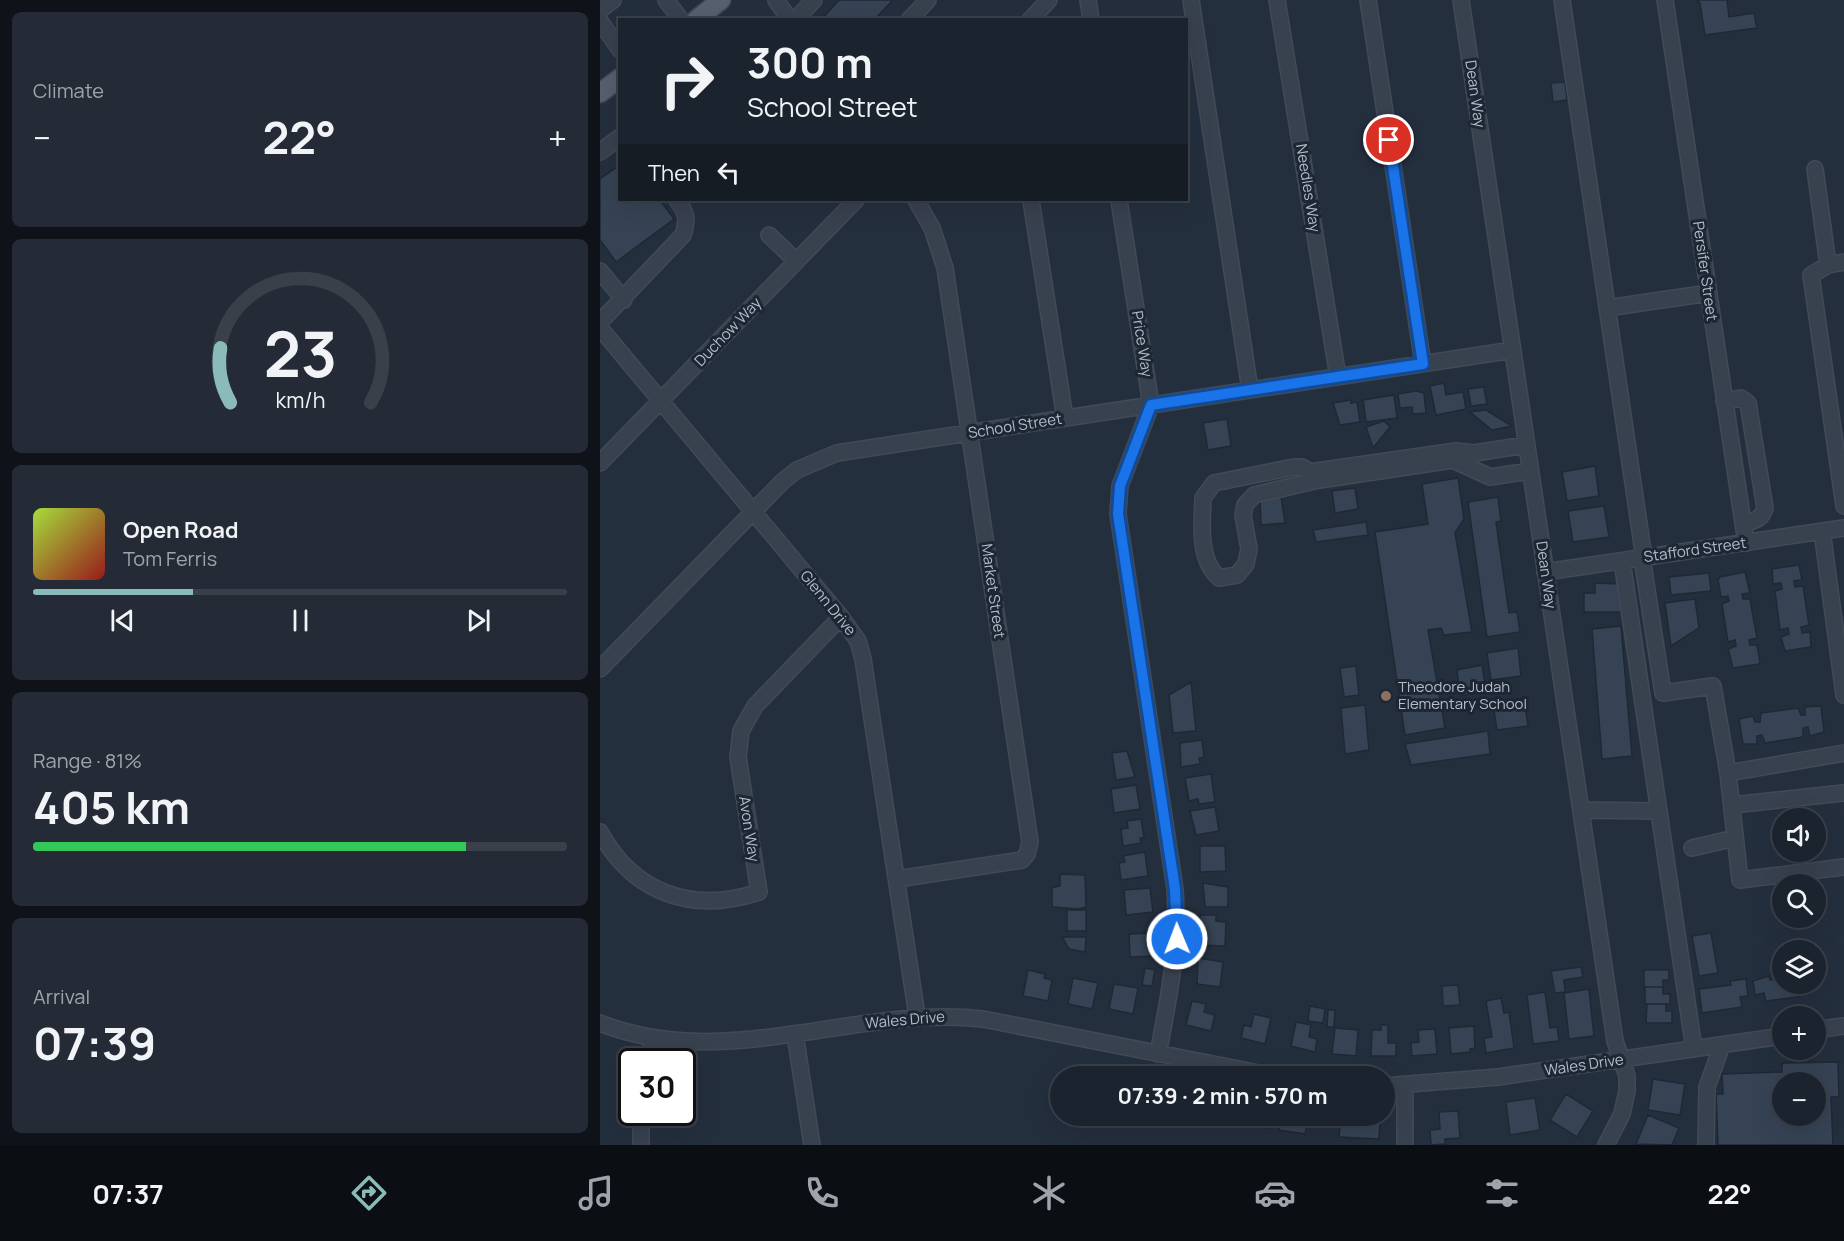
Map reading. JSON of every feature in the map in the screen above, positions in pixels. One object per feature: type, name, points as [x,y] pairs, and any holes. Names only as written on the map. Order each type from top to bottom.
[{"type":"main road","points":[[698,18],[719,1]]},
{"type":"street","points":[[600,10],[614,0]]},
{"type":"street","points":[[666,0],[680,18]]},
{"type":"street","points":[[776,0],[789,18]]},
{"type":"street","points":[[797,18],[814,0]]},
{"type":"street","points":[[911,18],[928,0]]},
{"type":"street","points":[[1032,18],[1049,0]]},
{"type":"street","points":[[1088,0],[1091,18]]},
{"type":"street","points":[[1191,0],[1250,390]]},
{"type":"street","name":"Needles Way","points":[[1277,0],[1338,377]]},
{"type":"street","points":[[1368,0],[1423,364]]},
{"type":"street","name":"Dean Way","points":[[1461,0],[1615,1041],[1627,1076],[1625,1103],[1618,1125],[1606,1145]]},
{"type":"street","points":[[1562,0],[1663,693],[1713,686],[1728,773],[1740,880],[1844,867]]},
{"type":"street","name":"Persifer Street","points":[[1665,0],[1746,543]]},
{"type":"street","points":[[600,21],[618,47]]},
{"type":"street","points":[[600,152],[618,138]]},
{"type":"street","points":[[1815,169],[1828,264]]},
{"type":"street","points":[[601,329],[624,300],[683,236],[687,222],[681,201]]},
{"type":"street","name":"Duchow Way","points":[[600,464],[855,201]]},
{"type":"street","name":"Market Street","points":[[897,879],[1022,860],[1030,846],[945,268],[932,228],[917,201]]},
{"type":"street","points":[[1031,201],[1065,418]]},
{"type":"street","name":"Price Way","points":[[1119,201],[1151,405],[1120,486],[1117,505],[1175,889],[1176,956],[1158,1054]]},
{"type":"street","points":[[769,235],[796,261]]},
{"type":"street","points":[[1844,262],[1828,264],[1811,275],[1844,506]]},
{"type":"street","points":[[600,271],[624,300]]},
{"type":"street","points":[[1607,308],[1709,293]]},
{"type":"street","name":"Glenn Drive","points":[[601,329],[841,617],[858,641],[863,659],[917,1016]]},
{"type":"street","name":"School Street","points":[[600,669],[783,481],[820,458],[1513,350]]},
{"type":"street","points":[[1725,400],[1741,398],[1748,403],[1765,508],[1758,520],[1743,524]]},
{"type":"street","points":[[1527,445],[1474,453],[1456,451],[1310,472],[1302,467],[1294,467],[1214,483],[1203,498],[1205,554],[1210,570],[1219,578],[1237,575],[1246,564],[1249,549],[1243,515],[1245,505],[1254,495],[1319,480],[1453,460],[1490,477],[1530,471]]},
{"type":"street","name":"Stafford Street","points":[[1545,572],[1844,528]]},
{"type":"street","points":[[1822,531],[1844,694]]},
{"type":"street","points":[[1622,561],[1694,1049]]},
{"type":"street","name":"Avon Way","points":[[600,832],[617,858],[629,871],[643,881],[674,896],[708,902],[726,901],[759,892],[738,757],[741,731],[755,706],[841,617]]},
{"type":"street","points":[[1728,773],[1844,753]]},
{"type":"street","points":[[1732,806],[1844,793]]},
{"type":"street","points":[[1581,810],[1659,811]]},
{"type":"street","points":[[1692,848],[1736,838]]},
{"type":"street","name":"Wales Drive","points":[[600,1023],[653,1038],[699,1043],[730,1043],[917,1016],[983,1019],[1221,1066]]},
{"type":"street","points":[[1826,1029],[1844,1027]]},
{"type":"street","points":[[795,1034],[812,1145]]},
{"type":"street","points":[[651,1048],[653,1038]]},
{"type":"street","name":"Wales Drive","points":[[1395,1085],[1498,1077],[1772,1038]]},
{"type":"street","points":[[1706,1145],[1707,1087],[1722,1045]]},
{"type":"street","points":[[1405,1085],[1405,1145]]},
{"type":"street","points":[[641,1126],[641,1145]]},
{"type":"building","points":[[839,0],[892,1],[876,18],[823,18]]},
{"type":"building","points":[[1697,0],[1727,0],[1729,17],[1754,13],[1757,28],[1705,35],[1700,3]]},
{"type":"building","points":[[1565,82],[1567,100],[1553,102],[1551,83]]},
{"type":"building","points":[[618,166],[618,201],[661,201],[674,219],[616,262],[600,240],[600,179]]},
{"type":"building","points":[[1444,383],[1446,395],[1463,392],[1466,409],[1436,415],[1430,386]]},
{"type":"building","points":[[1484,387],[1487,404],[1471,406],[1468,389]]},
{"type":"building","points":[[1416,391],[1424,393],[1426,413],[1413,414],[1412,407],[1400,408],[1398,394]]},
{"type":"building","points":[[1394,395],[1397,418],[1366,422],[1363,400]]},
{"type":"building","points":[[1351,400],[1351,403],[1357,402],[1360,422],[1340,425],[1333,403]]},
{"type":"building","points":[[1486,410],[1512,426],[1492,430],[1470,412]]},
{"type":"building","points":[[1227,419],[1231,446],[1208,450],[1203,423]]},
{"type":"building","points":[[1384,421],[1390,427],[1373,448],[1366,427]]},
{"type":"building","points":[[1595,466],[1599,496],[1567,501],[1562,472]]},
{"type":"building","points":[[1458,478],[1464,519],[1455,533],[1472,632],[1444,635],[1441,628],[1428,630],[1445,728],[1405,735],[1375,532],[1428,524],[1422,484]]},
{"type":"building","points":[[1355,488],[1358,509],[1335,513],[1332,491]]},
{"type":"building","points":[[1281,496],[1285,523],[1261,525],[1260,499]]},
{"type":"building","points":[[1498,497],[1501,521],[1496,522],[1509,613],[1517,612],[1520,632],[1487,637],[1468,502]]},
{"type":"building","points":[[1604,506],[1609,537],[1573,542],[1568,511]]},
{"type":"building","points":[[1366,522],[1368,535],[1316,542],[1313,530]]},
{"type":"building","points":[[1799,565],[1802,580],[1794,581],[1795,587],[1803,586],[1809,625],[1801,627],[1802,633],[1810,632],[1811,647],[1785,651],[1781,637],[1789,634],[1788,628],[1780,630],[1775,591],[1782,589],[1781,583],[1773,584],[1772,569]]},
{"type":"building","points":[[1745,572],[1750,593],[1742,594],[1743,599],[1750,599],[1757,638],[1749,640],[1750,645],[1757,645],[1760,662],[1733,668],[1728,649],[1736,646],[1735,640],[1728,642],[1722,604],[1729,601],[1728,596],[1721,597],[1718,580],[1720,577]]},
{"type":"building","points":[[1709,573],[1711,591],[1671,595],[1669,577]]},
{"type":"building","points":[[1595,583],[1622,584],[1622,612],[1584,612],[1584,593],[1595,593]]},
{"type":"building","points":[[1695,599],[1699,628],[1671,646],[1665,603]]},
{"type":"building","points":[[1621,626],[1632,756],[1602,759],[1592,629]]},
{"type":"building","points":[[1518,648],[1521,676],[1491,680],[1487,653]]},
{"type":"building","points":[[1482,665],[1486,691],[1460,696],[1457,670]]},
{"type":"building","points":[[1356,666],[1359,695],[1344,697],[1340,668]]},
{"type":"building","points":[[1191,682],[1196,731],[1173,733],[1169,695]]},
{"type":"building","points":[[1524,698],[1528,726],[1497,730],[1493,703]]},
{"type":"building","points":[[1365,705],[1369,750],[1345,754],[1341,708]]},
{"type":"building","points":[[1821,706],[1824,732],[1810,736],[1808,727],[1803,728],[1803,737],[1765,743],[1762,735],[1757,736],[1757,744],[1743,744],[1739,719],[1753,716],[1755,722],[1760,722],[1761,713],[1798,708],[1801,715],[1805,715],[1805,707]]},
{"type":"building","points":[[1488,731],[1490,754],[1411,765],[1405,744]]},
{"type":"building","points":[[1202,740],[1204,757],[1199,758],[1200,764],[1181,767],[1180,743]]},
{"type":"building","points":[[1127,751],[1135,777],[1116,780],[1112,753]]},
{"type":"building","points":[[1211,774],[1215,802],[1199,804],[1198,799],[1189,801],[1185,778]]},
{"type":"building","points":[[1136,785],[1140,809],[1114,813],[1111,789]]},
{"type":"building","points":[[1215,807],[1219,831],[1196,835],[1190,811]]},
{"type":"building","points":[[1141,819],[1144,838],[1140,838],[1141,843],[1123,846],[1121,829],[1128,828],[1127,821]]},
{"type":"building","points":[[1200,846],[1225,846],[1226,871],[1200,872]]},
{"type":"building","points":[[1145,852],[1148,876],[1121,880],[1119,863],[1125,862],[1123,856]]},
{"type":"building","points":[[1060,874],[1085,875],[1086,907],[1078,909],[1052,907],[1052,888],[1060,886]]},
{"type":"building","points":[[1203,883],[1228,887],[1228,907],[1205,907]]},
{"type":"building","points":[[1150,888],[1153,912],[1126,915],[1124,890]]},
{"type":"building","points":[[1067,910],[1086,910],[1086,931],[1067,931]]},
{"type":"building","points":[[1200,915],[1216,915],[1216,921],[1226,922],[1225,946],[1199,945]]},
{"type":"building","points":[[1155,933],[1156,956],[1130,957],[1129,934]]},
{"type":"building","points":[[1711,933],[1718,973],[1699,976],[1692,936]]},
{"type":"building","points":[[1062,937],[1086,937],[1085,952],[1069,949]]},
{"type":"building","points":[[1198,958],[1223,962],[1220,987],[1197,984]]},
{"type":"building","points":[[1581,967],[1583,977],[1564,980],[1565,992],[1555,993],[1551,971]]},
{"type":"building","points":[[1145,968],[1155,970],[1152,986],[1142,985]]},
{"type":"building","points":[[1028,970],[1045,974],[1044,978],[1052,980],[1048,1001],[1023,996]]},
{"type":"building","points":[[1644,970],[1669,970],[1669,980],[1663,980],[1663,987],[1644,987]]},
{"type":"building","points":[[1769,976],[1772,980],[1772,994],[1798,994],[1798,997],[1766,1001],[1764,993],[1755,995],[1753,981]]},
{"type":"building","points":[[1073,978],[1098,983],[1092,1009],[1068,1004]]},
{"type":"building","points":[[1746,979],[1748,996],[1740,997],[1742,1007],[1702,1013],[1699,989],[1731,985],[1730,981]]},
{"type":"building","points":[[1114,984],[1138,988],[1133,1014],[1109,1009]]},
{"type":"building","points":[[1458,985],[1460,1005],[1443,1006],[1442,986]]},
{"type":"building","points":[[1645,987],[1663,987],[1663,994],[1670,994],[1670,1004],[1645,1004]]},
{"type":"building","points":[[1589,989],[1594,1036],[1569,1039],[1564,993]]},
{"type":"building","points":[[1545,992],[1550,1028],[1557,1027],[1559,1041],[1533,1044],[1527,995]]},
{"type":"building","points":[[1501,998],[1504,1013],[1509,1012],[1514,1048],[1486,1053],[1484,1038],[1492,1037],[1486,1001]]},
{"type":"building","points":[[1192,1001],[1206,1004],[1204,1012],[1215,1015],[1211,1031],[1186,1025]]},
{"type":"building","points":[[1647,1004],[1666,1004],[1666,1011],[1672,1011],[1672,1023],[1646,1023]]},
{"type":"building","points":[[1310,1006],[1325,1009],[1323,1023],[1308,1021]]},
{"type":"building","points":[[1328,1010],[1335,1010],[1334,1027],[1327,1027]]},
{"type":"building","points":[[1254,1014],[1271,1018],[1265,1044],[1241,1038],[1244,1025],[1251,1027]]},
{"type":"building","points":[[1296,1022],[1311,1025],[1309,1037],[1317,1039],[1315,1052],[1291,1046]]},
{"type":"building","points":[[1381,1025],[1388,1025],[1388,1043],[1396,1043],[1396,1056],[1371,1056],[1372,1030],[1381,1030]]},
{"type":"building","points":[[1474,1026],[1475,1048],[1470,1049],[1470,1052],[1451,1054],[1449,1028]]},
{"type":"building","points":[[1335,1028],[1358,1030],[1356,1056],[1332,1054]]},
{"type":"building","points":[[1435,1029],[1437,1054],[1412,1056],[1411,1043],[1419,1042],[1418,1030]]},
{"type":"building","points":[[1838,1062],[1839,1097],[1831,1097],[1833,1145],[1718,1145],[1716,1094],[1723,1094],[1722,1074],[1772,1072],[1772,1126],[1826,1126],[1826,1072],[1782,1072],[1782,1063]]},
{"type":"building","points":[[1653,1079],[1685,1084],[1680,1115],[1648,1110]]},
{"type":"building","points":[[1566,1094],[1593,1111],[1577,1137],[1550,1120]]},
{"type":"building","points":[[1535,1098],[1540,1130],[1510,1135],[1506,1102]]},
{"type":"building","points":[[1458,1111],[1460,1138],[1445,1139],[1445,1144],[1431,1145],[1430,1130],[1440,1129],[1439,1112]]},
{"type":"building","points":[[1648,1115],[1679,1128],[1672,1145],[1636,1144]]},
{"type":"building","points":[[1280,1126],[1307,1126],[1305,1134],[1279,1130]]},
{"type":"building","points":[[1380,1126],[1379,1139],[1339,1137],[1340,1127]]},
{"type":"place","name":"Theodore Judah Elementary School","points":[[1386,696]]},
{"type":"route","points":[[1177,939],[1175,889],[1118,514],[1120,486],[1151,405],[1423,364],[1389,140]]}]
